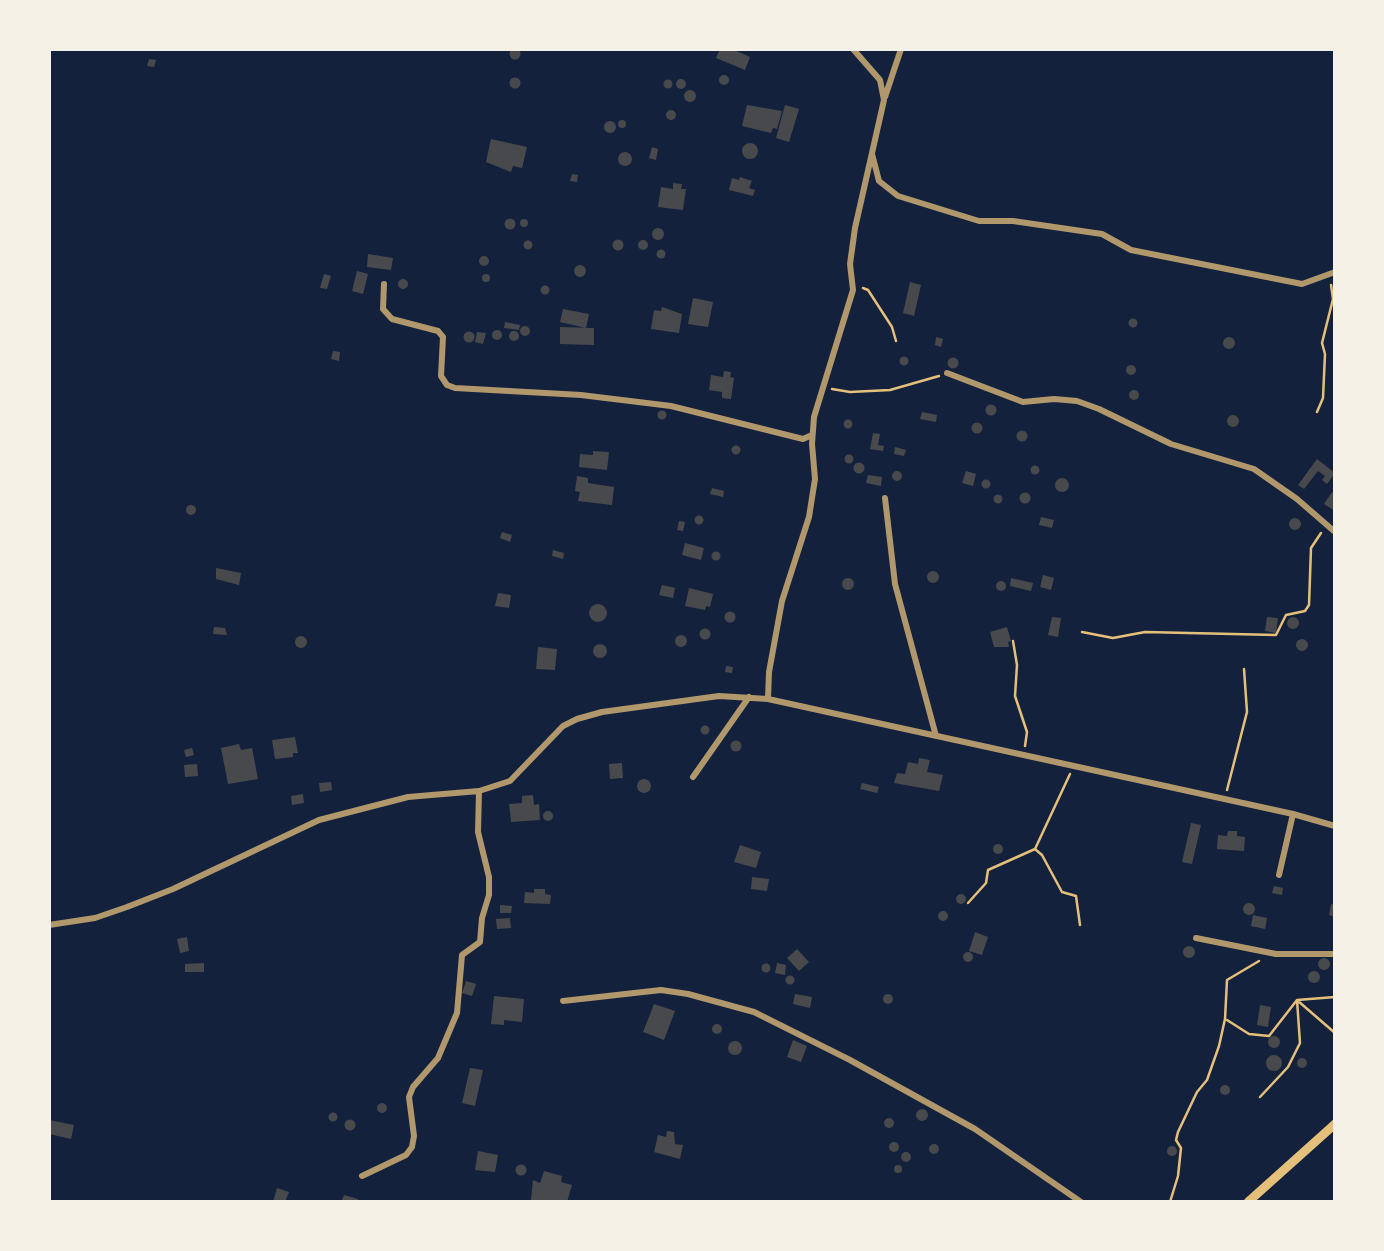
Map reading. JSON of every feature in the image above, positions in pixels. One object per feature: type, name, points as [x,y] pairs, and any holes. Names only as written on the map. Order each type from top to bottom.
[{"type":"main road","points":[[1248,1202],[1335,1124]]},
{"type":"street","points":[[853,49],[880,80],[884,100]]},
{"type":"street","points":[[768,699],[769,672],[782,601],[809,517],[815,479],[812,435],[822,387],[853,290],[851,282],[855,228],[884,100],[901,49]]},
{"type":"street","points":[[872,153],[879,181],[898,197],[979,220],[1013,221],[1102,234],[1131,250],[1302,284],[1332,273]]},
{"type":"street","points":[[384,284],[383,309],[392,319],[438,331],[443,337],[441,376],[447,385],[455,388],[581,395],[671,406],[803,439],[812,435]]},
{"type":"street","points":[[947,373],[1023,402],[1054,399],[1077,401],[1100,409],[1171,444],[1254,469],[1297,499],[1335,533]]},
{"type":"street","points":[[885,498],[895,584],[936,736]]},
{"type":"street","points":[[693,777],[749,697]]},
{"type":"street","points":[[49,925],[96,918],[173,889],[319,820],[408,797],[479,791],[510,781],[563,726],[577,719],[602,712],[691,699],[768,699],[1073,768],[1293,814],[1335,826]]},
{"type":"street","points":[[362,1176],[406,1155],[412,1147],[414,1136],[409,1097],[413,1087],[438,1058],[457,1013],[461,955],[480,942],[482,918],[489,895],[489,877],[478,832],[479,791]]},
{"type":"street","points":[[1279,875],[1293,814]]},
{"type":"street","points":[[1196,938],[1276,954],[1335,954]]},
{"type":"street","points":[[563,1001],[661,990],[688,994],[754,1012],[850,1060],[975,1129],[1081,1202]]},
{"type":"path","points":[[1317,412],[1323,398],[1321,383],[1325,354],[1321,343],[1333,299],[1332,273]]},
{"type":"path","points":[[851,282],[868,290],[892,327],[895,341]]},
{"type":"path","points":[[822,387],[850,392],[890,390],[947,373]]},
{"type":"path","points":[[1083,632],[1113,638],[1145,632],[1276,635],[1286,615],[1305,611],[1309,605],[1311,548],[1320,538],[1323,523]]},
{"type":"path","points":[[1013,641],[1017,665],[1015,696],[1027,732],[1023,756]]},
{"type":"path","points":[[1225,800],[1247,712],[1244,669]]},
{"type":"path","points":[[968,903],[986,883],[988,870],[1035,849],[1073,768]]},
{"type":"path","points":[[1035,849],[1042,855],[1062,892],[1076,896],[1080,925]]},
{"type":"path","points":[[1170,1202],[1178,1177],[1181,1148],[1176,1140],[1178,1132],[1207,1080],[1225,1019],[1227,980],[1276,954]]},
{"type":"path","points":[[1225,1019],[1250,1034],[1269,1036],[1297,1000],[1335,997]]},
{"type":"path","points":[[1297,1000],[1335,1033]]},
{"type":"path","points":[[1260,1097],[1288,1067],[1300,1043],[1297,1000]]},
{"type":"building","points":[[515,49],[519,50],[519,58],[515,59],[511,58],[510,54],[511,50]]},
{"type":"building","points":[[720,49],[732,49],[750,57],[745,70],[716,58]]},
{"type":"building","points":[[149,59],[156,60],[154,67],[147,66]]},
{"type":"building","points":[[724,75],[728,76],[728,84],[724,85],[720,84],[719,80],[720,76]]},
{"type":"building","points":[[515,77],[521,83],[515,89],[509,83]]},
{"type":"building","points":[[681,79],[685,80],[685,88],[681,89],[677,88],[676,84],[677,80]]},
{"type":"building","points":[[668,80],[672,84],[668,88],[664,84]]},
{"type":"building","points":[[690,90],[696,96],[690,102],[684,96]]},
{"type":"building","points":[[747,105],[782,111],[777,129],[773,128],[771,133],[742,126]]},
{"type":"building","points":[[785,105],[799,109],[789,142],[776,138]]},
{"type":"building","points":[[671,110],[675,111],[675,119],[671,120],[667,119],[666,115],[667,111]]},
{"type":"building","points":[[622,120],[626,124],[622,128],[618,124]]},
{"type":"building","points":[[610,121],[616,127],[610,133],[604,127]]},
{"type":"building","points":[[491,139],[527,147],[522,168],[513,166],[511,172],[486,162]]},
{"type":"building","points":[[747,143],[753,143],[758,151],[756,157],[747,159],[742,154],[742,148]]},
{"type":"building","points":[[652,147],[658,149],[656,160],[649,158]]},
{"type":"building","points":[[622,152],[628,152],[632,159],[628,166],[622,166],[618,162],[618,156]]},
{"type":"building","points":[[572,174],[578,175],[577,182],[570,181]]},
{"type":"building","points":[[740,177],[752,181],[749,188],[755,190],[753,196],[729,190],[732,178],[739,180]]},
{"type":"building","points":[[673,183],[682,184],[681,189],[686,189],[683,210],[658,207],[661,187],[673,189]]},
{"type":"building","points":[[510,219],[514,220],[514,228],[510,229],[506,228],[505,224],[506,220]]},
{"type":"building","points":[[524,219],[528,223],[524,227],[520,223]]},
{"type":"building","points":[[658,228],[664,234],[658,240],[652,234]]},
{"type":"building","points":[[618,239],[624,245],[618,251],[612,245]]},
{"type":"building","points":[[643,240],[647,241],[647,249],[643,250],[639,249],[638,245],[639,241]]},
{"type":"building","points":[[528,241],[532,245],[528,249],[524,245]]},
{"type":"building","points":[[661,250],[665,254],[661,258],[657,254]]},
{"type":"building","points":[[368,254],[393,258],[391,270],[367,267]]},
{"type":"building","points":[[484,256],[488,257],[488,265],[484,266],[480,265],[479,261],[480,257]]},
{"type":"building","points":[[580,265],[586,271],[580,277],[574,271]]},
{"type":"building","points":[[357,271],[368,274],[363,294],[352,291]]},
{"type":"building","points":[[324,274],[331,276],[327,289],[320,288]]},
{"type":"building","points":[[486,274],[490,278],[486,282],[482,278]]},
{"type":"building","points":[[403,279],[407,280],[407,288],[403,289],[399,288],[398,284],[399,280]]},
{"type":"building","points":[[910,282],[921,285],[914,316],[903,313]]},
{"type":"building","points":[[545,285],[550,290],[545,295],[540,290]]},
{"type":"building","points":[[693,298],[713,302],[708,327],[688,324]]},
{"type":"building","points":[[662,307],[682,314],[679,333],[651,329],[654,310],[661,311]]},
{"type":"building","points":[[563,309],[589,314],[586,328],[560,322]]},
{"type":"building","points":[[1133,319],[1137,323],[1133,327],[1129,323]]},
{"type":"building","points":[[505,322],[520,325],[519,330],[504,328]]},
{"type":"building","points":[[525,326],[529,327],[529,335],[525,336],[521,335],[520,331],[521,327]]},
{"type":"building","points":[[560,327],[594,328],[594,345],[560,344]]},
{"type":"building","points":[[497,330],[501,331],[501,339],[497,340],[493,339],[492,335],[493,331]]},
{"type":"building","points":[[469,331],[475,337],[469,343],[463,337]]},
{"type":"building","points":[[514,331],[518,332],[518,340],[514,341],[510,340],[509,336],[510,332]]},
{"type":"building","points":[[477,332],[486,333],[483,344],[475,342]]},
{"type":"building","points":[[936,337],[943,339],[941,347],[935,345]]},
{"type":"building","points":[[1229,337],[1235,343],[1229,349],[1223,343]]},
{"type":"building","points":[[333,351],[340,352],[339,361],[331,359]]},
{"type":"building","points":[[904,356],[909,361],[904,366],[899,361]]},
{"type":"building","points":[[953,357],[959,363],[953,369],[947,363]]},
{"type":"building","points":[[1131,365],[1136,370],[1131,375],[1126,370]]},
{"type":"building","points":[[724,371],[731,372],[730,377],[734,378],[731,399],[722,398],[722,392],[709,390],[711,375],[723,377]]},
{"type":"building","points":[[1134,390],[1139,395],[1134,400],[1129,395]]},
{"type":"building","points":[[991,405],[995,406],[995,414],[991,415],[987,414],[986,410],[987,406]]},
{"type":"building","points":[[662,410],[667,415],[662,420],[657,415]]},
{"type":"building","points":[[922,412],[937,415],[936,422],[920,419]]},
{"type":"building","points":[[1233,415],[1239,421],[1233,427],[1227,421]]},
{"type":"building","points":[[848,419],[853,424],[848,429],[843,424]]},
{"type":"building","points":[[977,423],[981,424],[981,432],[977,433],[973,432],[972,428],[973,424]]},
{"type":"building","points":[[1022,431],[1026,432],[1026,440],[1022,441],[1018,440],[1017,436],[1018,432]]},
{"type":"building","points":[[873,433],[880,434],[878,445],[884,446],[883,451],[870,449]]},
{"type":"building","points":[[736,445],[741,450],[736,455],[731,450]]},
{"type":"building","points":[[895,447],[906,450],[904,456],[894,454]]},
{"type":"building","points":[[593,451],[609,452],[607,470],[579,467],[580,454],[593,455]]},
{"type":"building","points":[[849,455],[853,459],[849,463],[845,459]]},
{"type":"building","points":[[1317,459],[1335,473],[1327,484],[1322,480],[1325,476],[1318,471],[1304,489],[1298,485]]},
{"type":"building","points":[[859,462],[865,468],[859,474],[853,468]]},
{"type":"building","points":[[1035,466],[1039,470],[1035,474],[1031,470]]},
{"type":"building","points":[[897,471],[901,472],[901,480],[897,481],[893,480],[892,476],[893,472]]},
{"type":"building","points":[[966,471],[976,474],[973,486],[962,483]]},
{"type":"building","points":[[868,475],[882,477],[881,486],[866,483]]},
{"type":"building","points":[[577,476],[588,478],[588,483],[614,487],[612,505],[578,501],[580,492],[575,491]]},
{"type":"building","points":[[1062,478],[1067,480],[1067,490],[1062,492],[1057,490],[1055,485],[1057,480]]},
{"type":"building","points":[[986,480],[990,484],[986,488],[982,484]]},
{"type":"building","points":[[712,488],[724,491],[723,497],[710,494]]},
{"type":"building","points":[[1332,492],[1335,494],[1335,511],[1324,504]]},
{"type":"building","points":[[1025,493],[1029,494],[1029,502],[1025,503],[1021,502],[1020,498],[1021,494]]},
{"type":"building","points":[[998,495],[1002,499],[998,503],[994,499]]},
{"type":"building","points":[[191,505],[195,506],[195,514],[191,515],[187,514],[186,510],[187,506]]},
{"type":"building","points":[[699,515],[704,520],[699,525],[694,520]]},
{"type":"building","points":[[1041,517],[1054,520],[1052,528],[1039,525]]},
{"type":"building","points":[[1295,518],[1301,524],[1295,530],[1289,524]]},
{"type":"building","points":[[679,521],[685,522],[683,531],[677,530]]},
{"type":"building","points":[[502,532],[512,535],[510,542],[500,538]]},
{"type":"building","points":[[685,543],[704,548],[701,560],[682,555]]},
{"type":"building","points":[[553,550],[564,553],[563,559],[552,556]]},
{"type":"building","points":[[716,551],[721,556],[716,561],[711,556]]},
{"type":"building","points":[[216,568],[241,573],[239,585],[216,579]]},
{"type":"building","points":[[933,571],[939,577],[933,583],[927,577]]},
{"type":"building","points":[[1043,575],[1054,578],[1051,590],[1040,587]]},
{"type":"building","points":[[848,578],[854,584],[848,590],[842,584]]},
{"type":"building","points":[[1011,578],[1033,583],[1031,591],[1010,586]]},
{"type":"building","points":[[1001,581],[1005,582],[1005,590],[1001,591],[997,590],[996,586],[997,582]]},
{"type":"building","points":[[662,585],[675,588],[673,598],[659,595]]},
{"type":"building","points":[[689,588],[713,594],[710,607],[706,606],[705,610],[685,606]]},
{"type":"building","points":[[498,593],[511,595],[509,608],[495,606]]},
{"type":"building","points":[[598,604],[604,607],[607,613],[604,619],[598,622],[592,619],[589,613],[592,607]]},
{"type":"building","points":[[730,611],[736,617],[730,623],[724,617]]},
{"type":"building","points":[[1052,617],[1061,618],[1058,637],[1048,635]]},
{"type":"building","points":[[1267,617],[1278,618],[1276,633],[1265,631]]},
{"type":"building","points":[[1293,617],[1299,623],[1293,629],[1287,623]]},
{"type":"building","points":[[214,627],[225,628],[227,635],[213,634]]},
{"type":"building","points":[[1007,627],[1011,641],[1008,642],[1009,647],[994,647],[990,632]]},
{"type":"building","points":[[705,628],[711,634],[705,640],[699,634]]},
{"type":"building","points":[[681,635],[687,641],[681,647],[675,641]]},
{"type":"building","points":[[301,636],[307,642],[301,648],[295,642]]},
{"type":"building","points":[[1302,639],[1308,645],[1302,651],[1296,645]]},
{"type":"building","points":[[597,644],[603,644],[607,651],[603,658],[597,658],[593,654],[593,648]]},
{"type":"building","points":[[538,647],[557,649],[555,670],[536,669]]},
{"type":"building","points":[[726,666],[733,667],[732,673],[725,672]]},
{"type":"building","points":[[705,725],[710,730],[705,735],[700,730]]},
{"type":"building","points":[[295,737],[298,753],[293,753],[293,757],[275,759],[272,740]]},
{"type":"building","points":[[736,741],[740,742],[740,750],[736,751],[732,750],[731,746],[732,742]]},
{"type":"building","points":[[239,744],[241,750],[252,748],[258,779],[228,784],[221,748]]},
{"type":"building","points":[[192,748],[194,755],[186,757],[184,750]]},
{"type":"building","points":[[919,758],[930,760],[927,772],[943,775],[939,791],[894,783],[897,773],[905,774],[908,762],[918,764]]},
{"type":"building","points":[[622,763],[623,778],[610,779],[609,764]]},
{"type":"building","points":[[197,764],[198,776],[185,777],[184,765]]},
{"type":"building","points":[[644,779],[649,781],[649,791],[644,793],[639,791],[637,786],[639,781]]},
{"type":"building","points":[[331,782],[332,790],[320,792],[319,783]]},
{"type":"building","points":[[862,783],[879,787],[877,793],[860,789]]},
{"type":"building","points":[[303,794],[304,803],[292,805],[291,796]]},
{"type":"building","points":[[533,795],[534,805],[539,804],[540,820],[511,822],[509,804],[522,803],[522,796]]},
{"type":"building","points":[[548,811],[553,816],[548,821],[543,816]]},
{"type":"building","points":[[1191,823],[1201,825],[1192,864],[1182,862]]},
{"type":"building","points":[[1228,831],[1237,831],[1237,836],[1245,837],[1244,851],[1217,849],[1218,835],[1227,836]]},
{"type":"building","points":[[998,844],[1003,849],[998,854],[993,849]]},
{"type":"building","points":[[740,845],[761,852],[756,868],[734,862]]},
{"type":"building","points":[[752,877],[769,879],[767,891],[751,889]]},
{"type":"building","points":[[1274,886],[1283,888],[1282,895],[1272,893]]},
{"type":"building","points":[[534,889],[545,889],[545,894],[551,895],[550,904],[524,903],[525,892],[534,893]]},
{"type":"building","points":[[961,894],[966,899],[961,904],[956,899]]},
{"type":"building","points":[[1249,903],[1255,909],[1249,915],[1243,909]]},
{"type":"building","points":[[1331,904],[1335,905],[1335,917],[1329,915]]},
{"type":"building","points":[[500,905],[512,906],[511,913],[500,913]]},
{"type":"building","points":[[943,911],[948,916],[943,921],[938,916]]},
{"type":"building","points":[[1253,915],[1267,918],[1265,929],[1251,926]]},
{"type":"building","points":[[510,918],[511,928],[497,929],[496,919]]},
{"type":"building","points":[[975,932],[988,937],[982,955],[969,951]]},
{"type":"building","points":[[187,937],[189,951],[180,953],[177,939]]},
{"type":"building","points":[[1189,946],[1195,952],[1189,958],[1183,952]]},
{"type":"building","points":[[797,949],[809,962],[799,971],[787,958]]},
{"type":"building","points":[[968,952],[973,957],[968,962],[963,957]]},
{"type":"building","points":[[1324,958],[1330,964],[1324,970],[1318,964]]},
{"type":"building","points":[[204,963],[204,972],[185,972],[185,964]]},
{"type":"building","points":[[766,963],[771,968],[766,973],[761,968]]},
{"type":"building","points":[[777,963],[786,965],[785,975],[775,973]]},
{"type":"building","points":[[1314,971],[1320,977],[1314,983],[1308,977]]},
{"type":"building","points":[[790,975],[795,980],[790,985],[785,980]]},
{"type":"building","points":[[466,981],[476,984],[472,996],[462,993]]},
{"type":"building","points":[[795,994],[812,997],[810,1008],[793,1004]]},
{"type":"building","points":[[888,994],[893,999],[888,1004],[883,999]]},
{"type":"building","points":[[494,996],[524,999],[522,1022],[504,1020],[504,1025],[491,1024]]},
{"type":"building","points":[[654,1004],[675,1011],[664,1040],[643,1032]]},
{"type":"building","points":[[1260,1005],[1271,1007],[1268,1027],[1257,1025]]},
{"type":"building","points":[[717,1024],[721,1025],[721,1033],[717,1034],[713,1033],[712,1029],[713,1025]]},
{"type":"building","points":[[1274,1036],[1280,1042],[1274,1048],[1268,1042]]},
{"type":"building","points":[[793,1040],[807,1046],[801,1062],[787,1057]]},
{"type":"building","points":[[735,1041],[740,1043],[740,1053],[735,1055],[730,1053],[728,1048],[730,1043]]},
{"type":"building","points":[[1274,1055],[1282,1063],[1274,1071],[1266,1063]]},
{"type":"building","points":[[1302,1058],[1307,1063],[1302,1068],[1297,1063]]},
{"type":"building","points":[[470,1068],[483,1070],[475,1106],[462,1103]]},
{"type":"building","points":[[1225,1085],[1229,1086],[1229,1094],[1225,1095],[1221,1094],[1220,1090],[1221,1086]]},
{"type":"building","points":[[382,1103],[386,1104],[386,1112],[382,1113],[378,1112],[377,1108],[378,1104]]},
{"type":"building","points":[[917,1110],[927,1110],[927,1120],[917,1120]]},
{"type":"building","points":[[333,1112],[338,1117],[333,1122],[328,1117]]},
{"type":"building","points":[[889,1118],[894,1123],[889,1128],[884,1123]]},
{"type":"building","points":[[49,1120],[74,1125],[71,1139],[49,1134]]},
{"type":"building","points":[[350,1120],[354,1121],[354,1129],[350,1130],[346,1129],[345,1125],[346,1121]]},
{"type":"building","points":[[667,1131],[674,1132],[675,1144],[683,1145],[680,1159],[654,1152],[658,1135],[666,1137]]},
{"type":"building","points":[[894,1142],[899,1147],[894,1152],[889,1147]]},
{"type":"building","points":[[934,1144],[939,1149],[934,1154],[929,1149]]},
{"type":"building","points":[[1172,1146],[1176,1147],[1176,1155],[1172,1156],[1168,1155],[1167,1151],[1168,1147]]},
{"type":"building","points":[[478,1151],[498,1155],[495,1172],[475,1170]]},
{"type":"building","points":[[906,1152],[911,1157],[906,1162],[901,1157]]},
{"type":"building","points":[[521,1165],[525,1166],[525,1174],[521,1175],[517,1174],[516,1170],[517,1166]]},
{"type":"building","points":[[898,1165],[902,1169],[898,1173],[894,1169]]},
{"type":"building","points":[[544,1171],[562,1176],[561,1182],[572,1185],[567,1202],[531,1200],[533,1180],[540,1183]]},
{"type":"building","points":[[277,1188],[289,1192],[285,1202],[273,1202]]},
{"type":"building","points":[[344,1195],[358,1199],[357,1202],[341,1202]]}]
